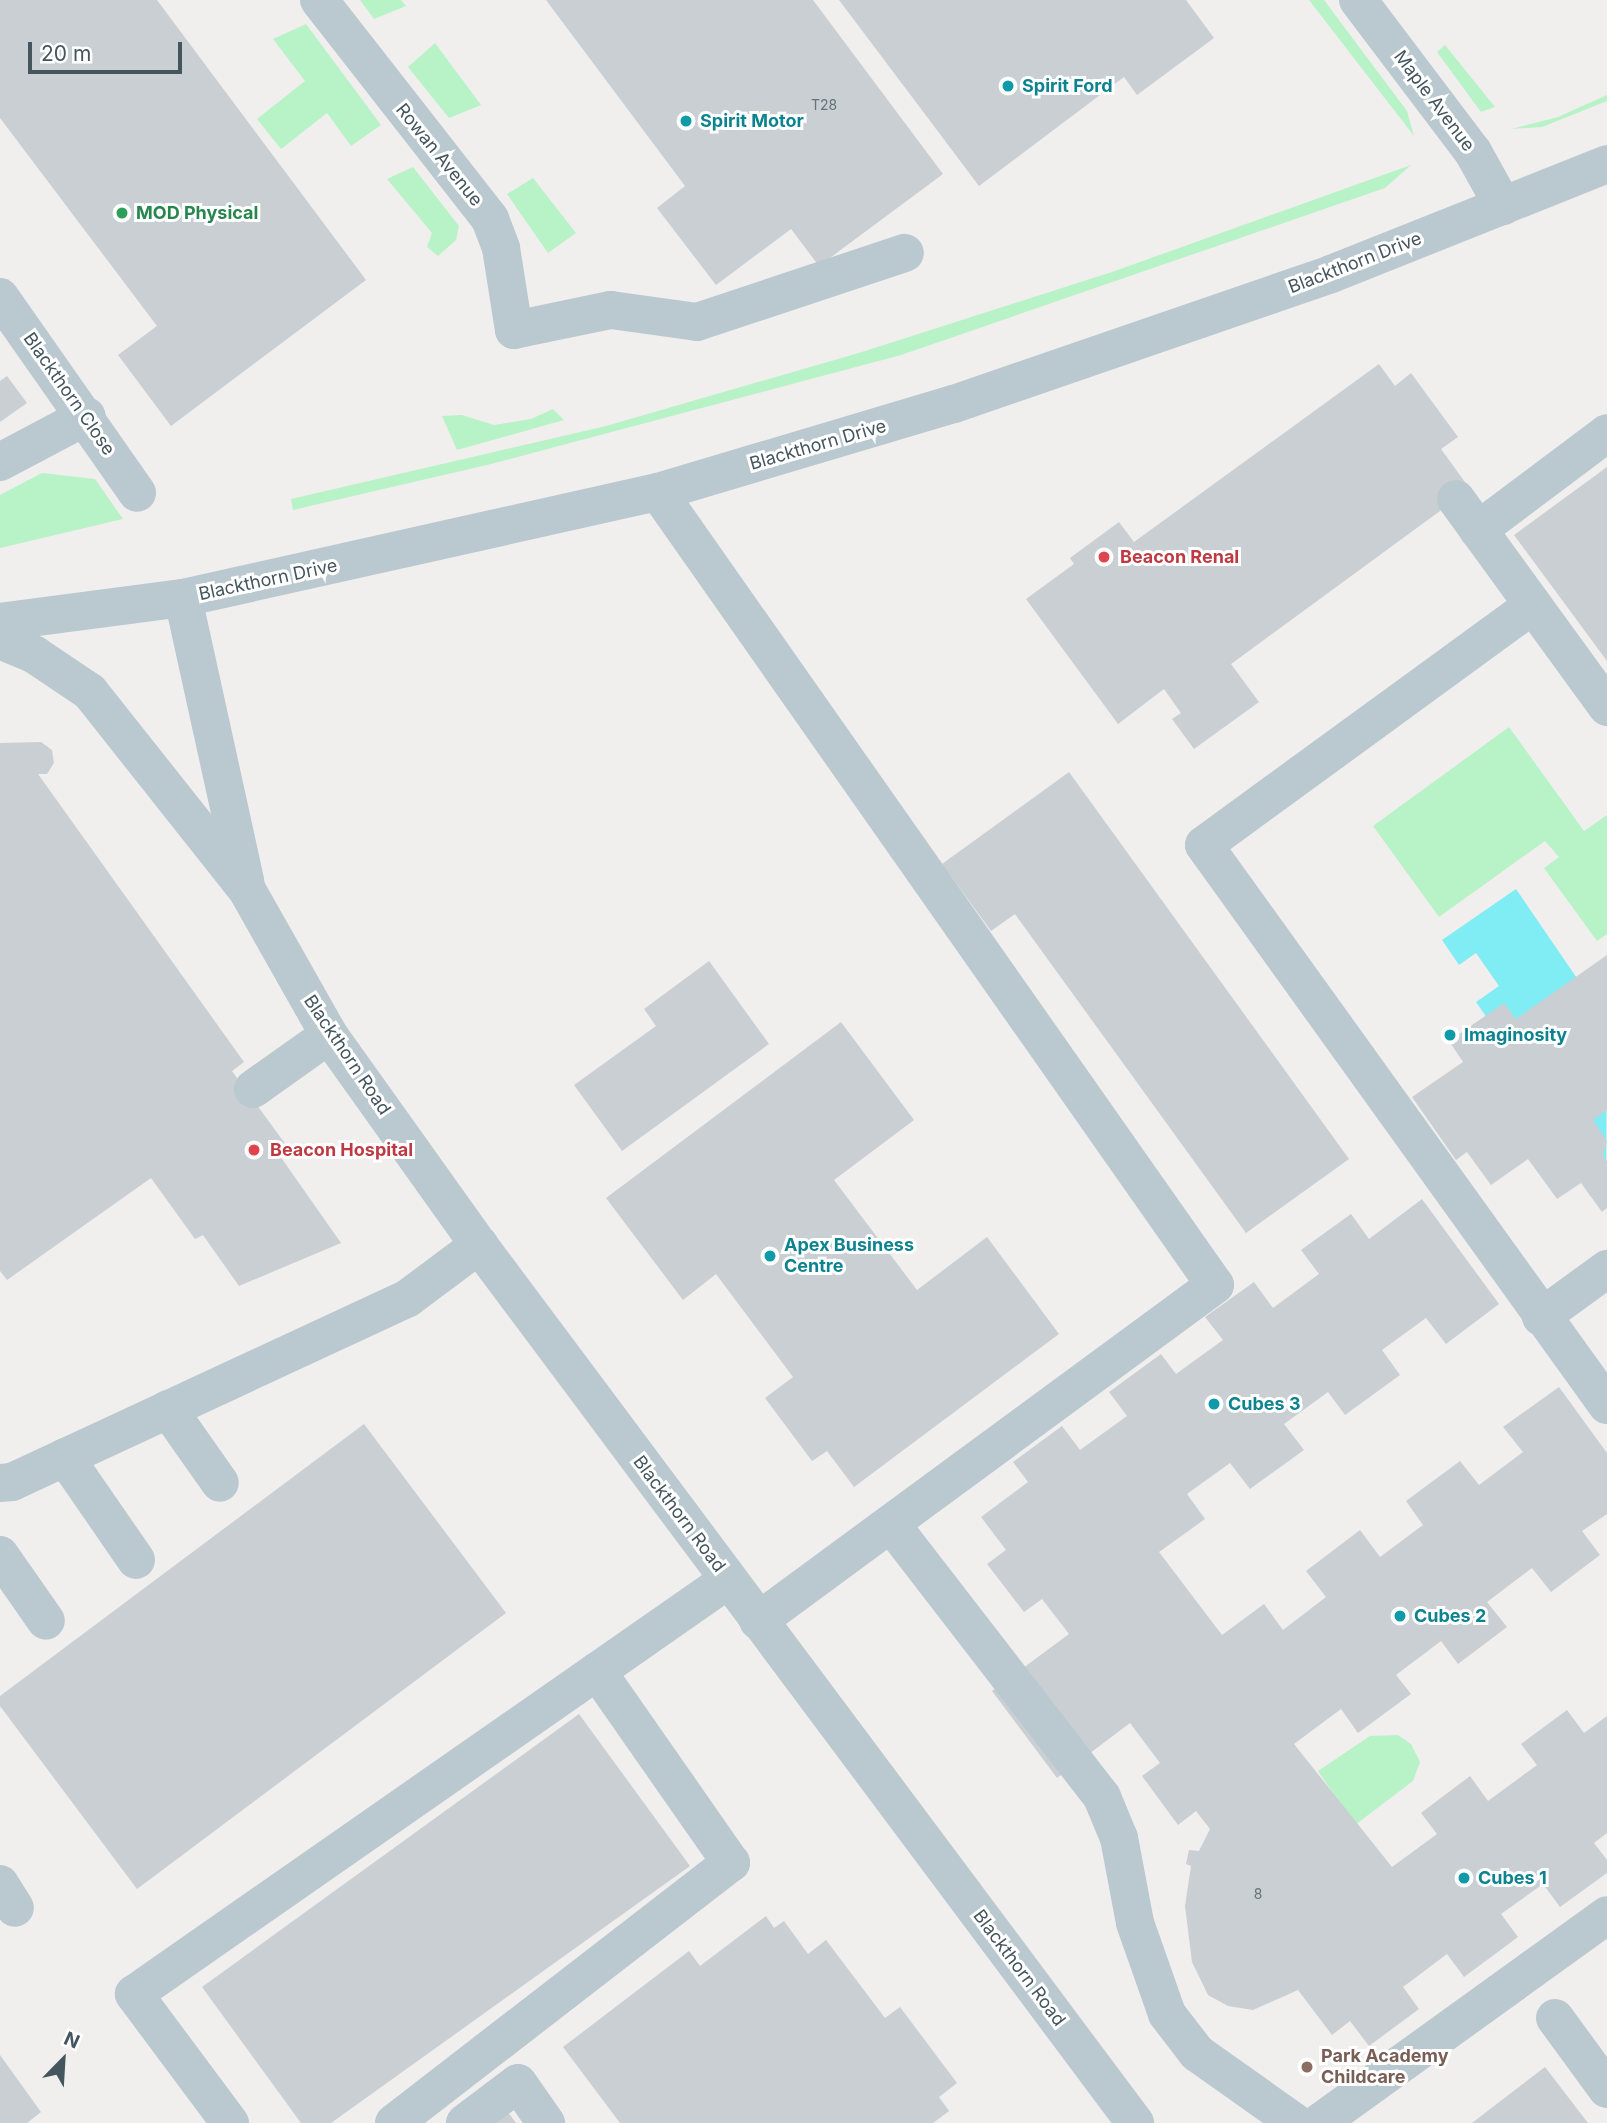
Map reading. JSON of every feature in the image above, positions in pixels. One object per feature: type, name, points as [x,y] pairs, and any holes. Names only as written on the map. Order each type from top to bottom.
[{"type":"street","name":"Rowan Avenue","points":[[319,0],[490,219],[501,248],[514,330],[611,310],[697,322],[905,253]]},
{"type":"street","name":"Maple Avenue","points":[[1358,0],[1472,152],[1503,206]]},
{"type":"street","name":"Blackthorn Drive","points":[[0,622],[183,598],[657,492],[954,404],[1331,274],[1607,164]]},
{"type":"street","name":"Blackthorn Close","points":[[0,297],[87,416],[137,493]]},
{"type":"street","points":[[0,462],[87,416]]},
{"type":"street","points":[[1478,530],[1607,433]]},
{"type":"street","points":[[657,492],[1215,1285],[758,1621]]},
{"type":"street","points":[[1456,499],[1607,707]]},
{"type":"street","name":"Blackthorn Road","points":[[183,598],[247,890]]},
{"type":"street","points":[[1533,605],[1204,845],[1541,1317],[1607,1405]]},
{"type":"street","name":"Blackthorn Road","points":[[0,640],[35,655],[90,692],[247,890],[329,1035],[479,1245],[1135,2123]]},
{"type":"street","points":[[253,1089],[329,1035]]},
{"type":"street","points":[[0,1483],[65,1457],[408,1298],[479,1245]]},
{"type":"street","points":[[1541,1317],[1607,1269]]},
{"type":"street","points":[[169,1409],[220,1483]]},
{"type":"street","points":[[65,1457],[135,1560]]},
{"type":"street","points":[[891,1524],[1102,1797],[1119,1838],[1135,1923],[1167,2014],[1206,2060],[1296,2123]]},
{"type":"street","points":[[0,1555],[46,1621]]},
{"type":"street","points":[[230,2123],[134,1994],[729,1580]]},
{"type":"street","points":[[394,2123],[731,1863],[597,1671]]},
{"type":"street","points":[[1319,2123],[1607,1915]]},
{"type":"street","points":[[1555,2018],[1607,2089]]},
{"type":"street","points":[[465,2123],[518,2083],[545,2123]]},
{"type":"green space","points":[[360,0],[401,0],[406,6],[374,19]]},
{"type":"green space","points":[[1309,0],[1324,0],[1407,111],[1414,136]]},
{"type":"green space","points":[[306,24],[381,125],[351,146],[327,113],[281,149],[257,119],[305,81],[273,39]]},
{"type":"green space","points":[[435,43],[481,105],[449,118],[408,67]]},
{"type":"green space","points":[[1445,45],[1495,107],[1481,112],[1437,52]]},
{"type":"green space","points":[[1607,95],[1607,101],[1542,127],[1511,129],[1558,117]]},
{"type":"green space","points":[[1411,165],[1385,188],[901,355],[491,464],[293,510],[291,499],[606,426],[862,352],[1112,272]]},
{"type":"green space","points":[[413,167],[459,226],[456,240],[438,256],[427,247],[432,233],[387,179]]},
{"type":"green space","points":[[533,178],[576,233],[548,253],[507,194]]},
{"type":"green space","points":[[553,409],[564,420],[457,450],[442,416],[462,415],[494,425],[531,419]]},
{"type":"green space","points":[[42,473],[95,479],[123,519],[0,548],[0,495]]},
{"type":"green space","points":[[1509,727],[1584,831],[1607,815],[1607,934],[1597,941],[1544,868],[1559,857],[1545,841],[1439,917],[1373,826]]},
{"type":"green space","points":[[1398,1735],[1411,1744],[1420,1762],[1413,1781],[1355,1825],[1318,1771],[1370,1736]]},
{"type":"water","points":[[1516,889],[1607,1022],[1606,1191],[1476,1002],[1499,986],[1476,953],[1459,965],[1442,940]]},
{"type":"building","points":[[0,0],[157,0],[366,280],[171,426],[118,355],[157,326],[0,118]]},
{"type":"building","points":[[546,0],[813,0],[943,174],[819,266],[791,229],[716,285],[657,208],[685,186]]},
{"type":"building","name":"Spirit Ford","points":[[839,0],[1186,0],[1214,38],[1137,95],[1124,77],[979,186]]},
{"type":"building","points":[[1379,364],[1395,386],[1411,373],[1458,437],[1441,449],[1470,489],[1231,664],[1259,702],[1194,749],[1172,719],[1181,713],[1164,689],[1118,724],[1026,599],[1074,564],[1070,558],[1119,522],[1134,542]]},
{"type":"building","points":[[7,376],[27,403],[0,422],[0,381]]},
{"type":"building","points":[[1607,467],[1607,661],[1514,535]]},
{"type":"building","points":[[41,742],[52,750],[54,763],[47,774],[38,774],[244,1062],[232,1071],[289,1149],[280,1156],[341,1243],[239,1286],[203,1235],[195,1239],[151,1178],[7,1280],[0,1271],[0,743]]},
{"type":"building","points":[[1069,772],[1349,1159],[1246,1233],[1015,914],[991,931],[942,864]]},
{"type":"building","points":[[1607,955],[1607,1110],[1593,1120],[1607,1141],[1603,1155],[1607,1161],[1607,1208],[1602,1212],[1581,1183],[1557,1199],[1528,1159],[1491,1185],[1467,1152],[1456,1160],[1412,1097],[1463,1062],[1449,1041],[1504,1003],[1516,1019]]},
{"type":"building","points":[[709,961],[769,1044],[622,1151],[574,1085],[656,1026],[644,1009]]},
{"type":"building","name":"Apex Business Centre","points":[[841,1022],[914,1120],[834,1180],[917,1290],[987,1237],[1059,1334],[854,1487],[827,1451],[812,1461],[765,1398],[793,1377],[716,1274],[683,1300],[606,1198]]},
{"type":"building","points":[[1422,1199],[1499,1304],[1446,1344],[1426,1318],[1382,1350],[1400,1375],[1345,1415],[1328,1392],[1284,1424],[1304,1450],[1250,1489],[1230,1463],[1187,1494],[1205,1519],[1159,1552],[1222,1635],[1264,1604],[1283,1630],[1326,1597],[1306,1571],[1360,1530],[1380,1557],[1423,1525],[1406,1501],[1460,1461],[1479,1485],[1523,1452],[1503,1427],[1559,1387],[1607,1453],[1607,1514],[1582,1531],[1600,1555],[1551,1592],[1532,1568],[1487,1602],[1507,1627],[1458,1664],[1441,1641],[1396,1675],[1411,1694],[1358,1733],[1341,1709],[1294,1744],[1392,1867],[1437,1834],[1421,1813],[1470,1776],[1488,1801],[1537,1765],[1521,1744],[1567,1710],[1584,1733],[1607,1716],[1607,1833],[1594,1843],[1607,1860],[1607,1873],[1560,1907],[1543,1884],[1501,1914],[1518,1937],[1464,1977],[1447,1954],[1403,1987],[1419,2009],[1369,2046],[1350,2021],[1332,2035],[1298,1990],[1253,2010],[1228,2006],[1208,1995],[1192,1962],[1185,1906],[1191,1866],[1186,1864],[1189,1850],[1199,1851],[1210,1829],[1196,1811],[1178,1825],[1142,1776],[1160,1763],[1130,1723],[1057,1778],[992,1691],[1069,1634],[1042,1599],[1024,1612],[987,1564],[1006,1550],[981,1517],[1028,1482],[1013,1462],[1062,1426],[1080,1450],[1127,1416],[1109,1392],[1161,1354],[1176,1374],[1223,1340],[1205,1317],[1254,1282],[1273,1308],[1319,1274],[1301,1250],[1351,1214],[1369,1239]]},
{"type":"building","points":[[364,1424],[506,1613],[137,1889],[0,1706],[0,1696]]},
{"type":"building","points":[[579,1714],[690,1866],[331,2123],[301,2123],[202,1987]]},
{"type":"building","points":[[766,1916],[774,1928],[784,1921],[808,1954],[826,1940],[885,2018],[900,2007],[957,2083],[939,2097],[949,2111],[933,2123],[620,2123],[563,2047],[689,1951],[700,1966]]},
{"type":"building","points":[[0,2055],[41,2112],[27,2123],[0,2123]]},
{"type":"building","points":[[1545,2067],[1588,2123],[1472,2123]]},
{"type":"building","points":[[507,2111],[516,2123],[491,2123]]},
{"type":"place","name":"Spirit Ford","points":[[1008,86]]},
{"type":"place","name":"Spirit Motor","points":[[686,121]]},
{"type":"place","name":"MOD Physical","points":[[122,213]]},
{"type":"place","name":"Beacon Renal","points":[[1104,557]]},
{"type":"place","name":"Imaginosity","points":[[1450,1035]]},
{"type":"place","name":"Beacon Hospital","points":[[254,1150]]},
{"type":"place","name":"Apex Business Centre","points":[[770,1256]]},
{"type":"place","name":"Cubes 3","points":[[1214,1404]]},
{"type":"place","name":"Cubes 2","points":[[1400,1616]]},
{"type":"place","name":"Cubes 1","points":[[1464,1878]]},
{"type":"place","name":"Park Academy Childcare","points":[[1307,2067]]}]
